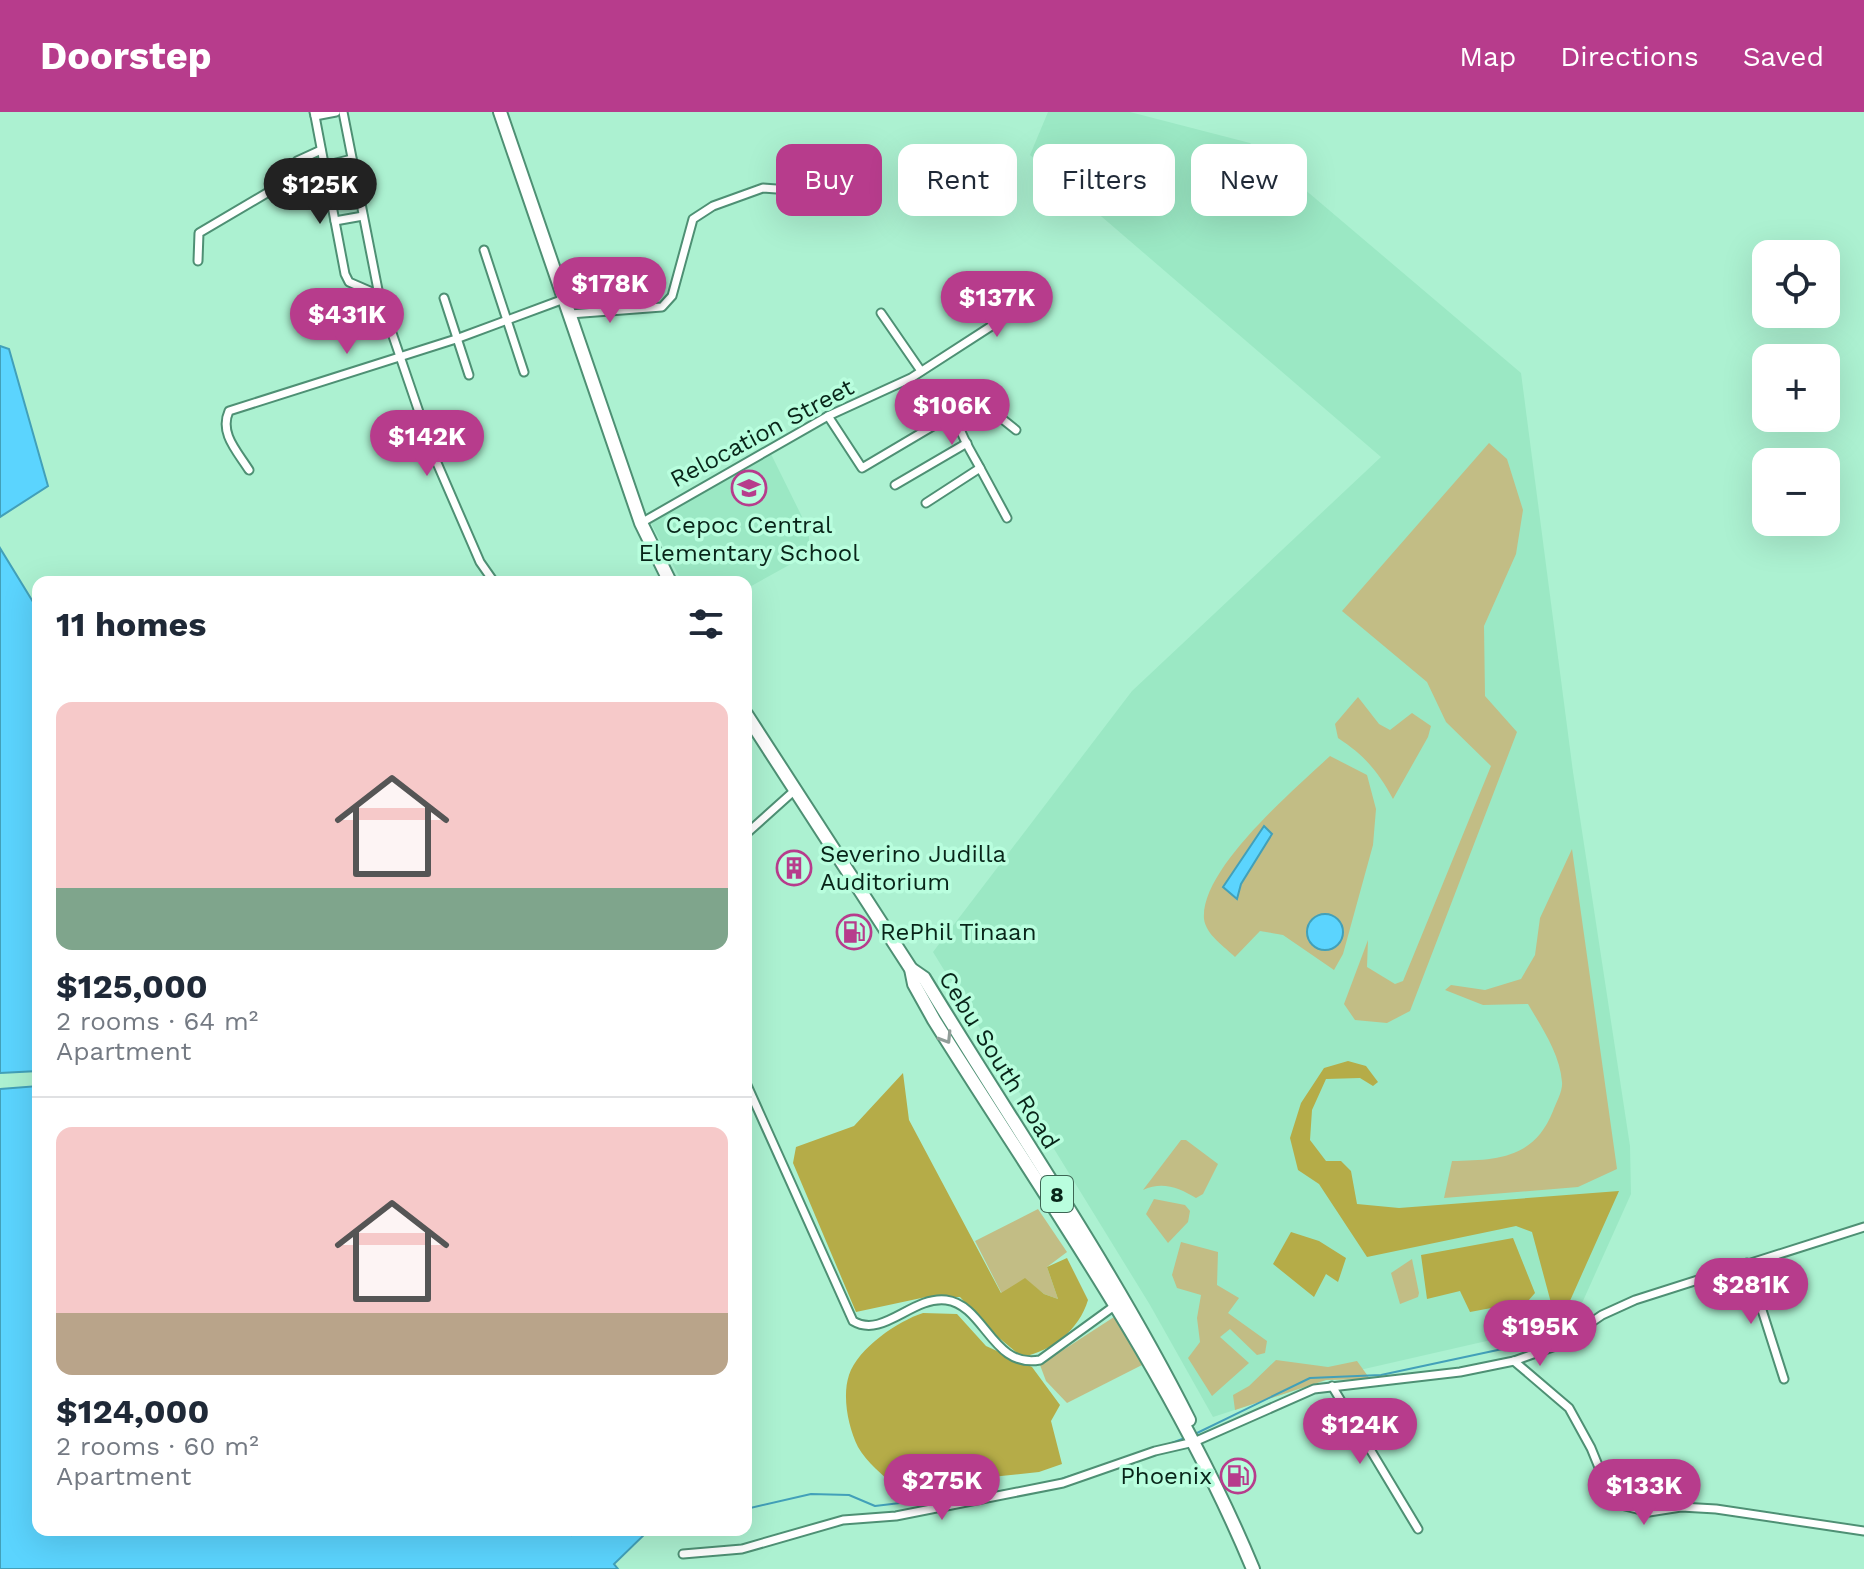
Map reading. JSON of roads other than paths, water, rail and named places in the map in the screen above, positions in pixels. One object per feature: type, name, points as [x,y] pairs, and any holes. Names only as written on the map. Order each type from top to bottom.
[{"type":"highway","points":[[500,112],[641,523],[667,576]]},
{"type":"highway","name":"8","points":[[752,723],[795,790]]},
{"type":"highway","name":"Cebu South Road","points":[[795,790],[911,969],[924,978],[1119,1303],[1191,1434],[1253,1569]]},
{"type":"street","points":[[336,112],[314,114],[349,282],[379,295]]},
{"type":"street","points":[[343,112],[379,295],[434,456],[480,562],[490,576]]},
{"type":"street","points":[[198,261],[199,233],[277,187],[297,161],[321,150]]},
{"type":"street","points":[[324,166],[352,159]]},
{"type":"street","points":[[570,314],[662,307],[672,296],[693,219],[713,206],[748,196],[763,188],[776,189]]},
{"type":"street","points":[[335,221],[363,216]]},
{"type":"street","points":[[484,250],[524,372]]},
{"type":"street","points":[[444,298],[469,375]]},
{"type":"street","points":[[249,470],[226,434],[224,422],[229,411],[456,339],[564,299]]},
{"type":"street","name":"Relocation Street","points":[[641,523],[828,416],[921,371],[1024,305]]},
{"type":"street","points":[[881,313],[921,371]]},
{"type":"street","points":[[1007,518],[967,443],[955,413],[956,398],[961,392],[971,394],[1016,430]]},
{"type":"street","points":[[828,416],[862,468],[955,413]]},
{"type":"street","points":[[895,485],[967,443]]},
{"type":"street","points":[[926,503],[980,468]]},
{"type":"street","points":[[752,829],[795,790]]},
{"type":"street","points":[[752,1096],[853,1321],[864,1327],[875,1326],[912,1307],[943,1299],[958,1304],[1012,1357],[1025,1363],[1040,1360],[1119,1303]]},
{"type":"street","points":[[683,1554],[742,1549],[843,1520],[882,1518],[1011,1496],[1063,1483],[1314,1389],[1460,1372],[1514,1361],[1558,1345],[1602,1315],[1635,1300],[1864,1227]]},
{"type":"street","points":[[1747,1263],[1784,1379]]},
{"type":"street","points":[[1514,1361],[1569,1408],[1591,1448],[1609,1492],[1621,1505],[1649,1512],[1681,1507],[1716,1509],[1864,1531]]},
{"type":"street","points":[[1332,1386],[1418,1529]]},
{"type":"water","points":[[0,346],[9,349],[48,486],[0,517]]},
{"type":"water","points":[[0,548],[32,600],[32,1071],[0,1073]]},
{"type":"water","points":[[1264,826],[1272,834],[1241,884],[1237,899],[1223,887]]},
{"type":"water","points":[[1325,914],[1338,919],[1343,932],[1338,945],[1325,950],[1312,945],[1307,932],[1312,919]]},
{"type":"water","points":[[32,1086],[32,1536],[643,1536],[614,1564],[618,1569],[0,1569],[0,1089]]},
{"type":"waterway","points":[[1195,1434],[1310,1378],[1381,1375],[1521,1345]]},
{"type":"waterway","points":[[1169,1444],[1185,1438]]},
{"type":"waterway","points":[[1058,1480],[1083,1472]]},
{"type":"waterway","points":[[752,1508],[811,1494],[849,1495],[875,1506],[1009,1490]]},
{"type":"place","name":"Cepoc Central Elementary School","points":[[749,488]]},
{"type":"place","name":"Severino Judilla Auditorium","points":[[794,868]]},
{"type":"place","name":"RePhil Tinaan","points":[[854,932]]},
{"type":"place","name":"Phoenix","points":[[1238,1476]]}]
